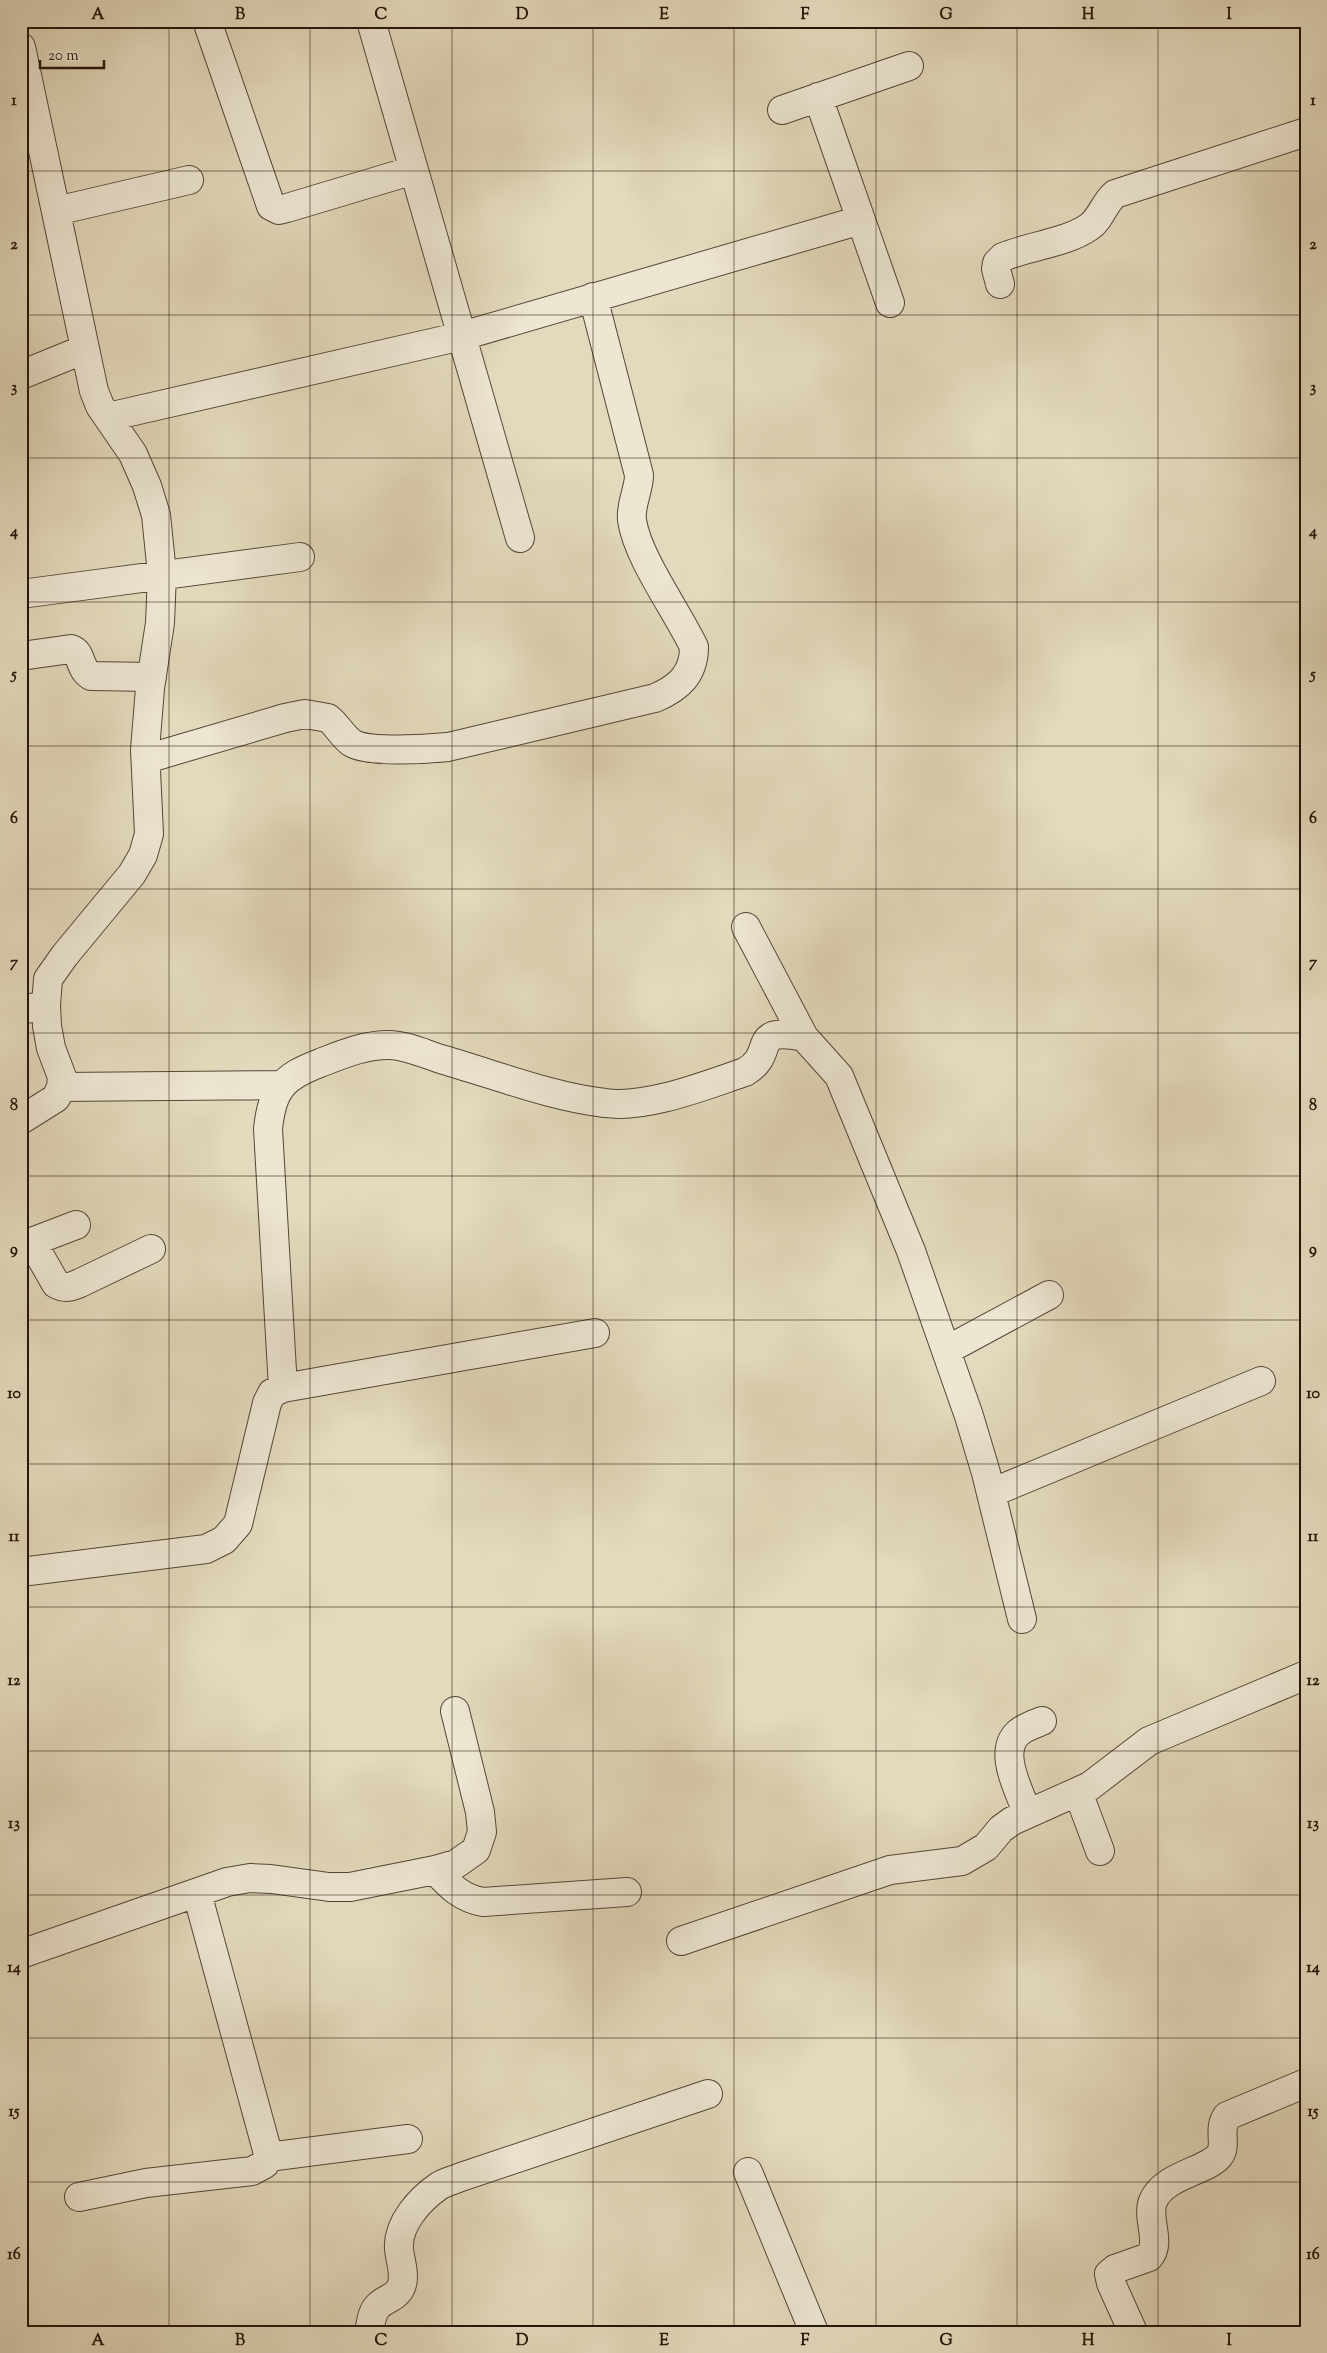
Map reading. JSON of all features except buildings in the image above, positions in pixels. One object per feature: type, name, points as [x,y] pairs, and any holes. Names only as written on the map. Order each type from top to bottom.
[{"type":"street","points":[[207,21],[271,206],[278,210],[287,208],[414,170]]},
{"type":"street","points":[[371,21],[520,538]]},
{"type":"street","points":[[21,47],[94,391],[108,417],[133,454],[147,486],[156,515],[162,574],[160,623],[152,677],[146,759],[149,834],[143,855],[132,874],[65,955],[48,979],[33,1008],[62,1077],[61,1087],[56,1098],[21,1120]]},
{"type":"street","points":[[782,110],[909,66]]},
{"type":"street","points":[[818,97],[890,303]]},
{"type":"street","points":[[1000,284],[996,269],[997,263],[1004,257],[1085,230],[1098,219],[1107,201],[1115,194],[1306,132]]},
{"type":"street","points":[[56,211],[189,180]]},
{"type":"street","points":[[108,417],[462,336],[861,220]]},
{"type":"street","points":[[146,759],[285,718],[305,714],[328,718],[348,740],[364,747],[427,749],[448,747],[655,698],[681,684],[694,659],[694,647],[637,539],[632,520],[632,510],[637,493],[639,475],[593,297]]},
{"type":"street","points":[[21,375],[85,349]]},
{"type":"street","points":[[21,594],[300,557]]},
{"type":"street","points":[[21,656],[71,649],[79,655],[83,670],[91,676],[152,677]]},
{"type":"street","points":[[746,927],[804,1037],[839,1076],[911,1250],[969,1416],[991,1493],[1022,1620]]},
{"type":"street","points":[[282,1388],[268,1129],[273,1097],[282,1085],[302,1070],[359,1048],[392,1045],[575,1098],[607,1104],[632,1103],[666,1096],[745,1072],[756,1064],[769,1037],[775,1034],[782,1032],[804,1037]]},
{"type":"street","points":[[61,1087],[282,1085]]},
{"type":"street","points":[[76,1225],[27,1244],[56,1284],[62,1287],[70,1287],[80,1283],[151,1249]]},
{"type":"street","points":[[947,1350],[1049,1295]]},
{"type":"street","points":[[21,1572],[206,1549],[224,1540],[238,1524],[266,1404],[272,1393],[282,1388],[595,1333]]},
{"type":"street","points":[[991,1493],[1261,1381]]},
{"type":"street","points":[[681,1941],[890,1870],[962,1861],[986,1847],[1001,1829],[1012,1820],[1090,1786],[1149,1741],[1306,1675]]},
{"type":"street","points":[[21,1954],[227,1882],[250,1878],[329,1887],[350,1887],[456,1864],[476,1850],[482,1832],[480,1812],[455,1711]]},
{"type":"street","points":[[1027,1813],[1011,1766],[1009,1748],[1018,1734],[1042,1721]]},
{"type":"street","points":[[1078,1792],[1100,1851]]},
{"type":"street","points":[[435,1870],[457,1892],[468,1899],[483,1902],[627,1892]]},
{"type":"street","points":[[79,2197],[146,2183],[252,2171],[266,2164],[268,2158],[197,1893]]},
{"type":"street","points":[[1133,2332],[1110,2283],[1109,2274],[1115,2269],[1149,2257],[1152,2253],[1154,2240],[1150,2214],[1154,2198],[1176,2178],[1217,2158],[1223,2146],[1222,2123],[1227,2116],[1306,2082]]},
{"type":"street","points":[[369,2332],[373,2314],[377,2307],[397,2293],[401,2287],[403,2280],[399,2237],[403,2228],[416,2206],[440,2186],[460,2177],[708,2094]]},
{"type":"street","points":[[268,2158],[408,2139]]},
{"type":"street","points":[[748,2172],[814,2332]]}]
